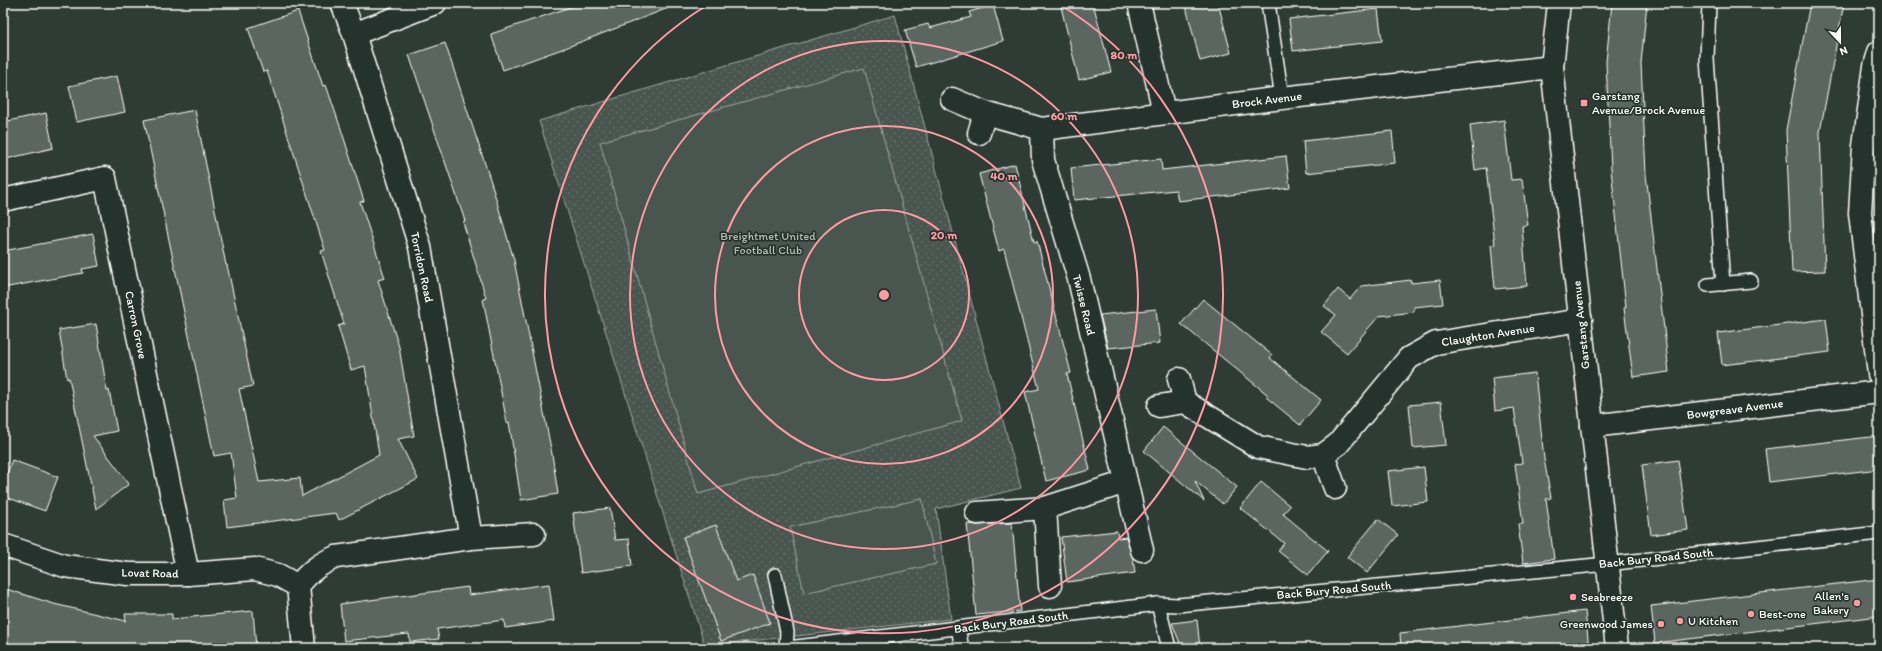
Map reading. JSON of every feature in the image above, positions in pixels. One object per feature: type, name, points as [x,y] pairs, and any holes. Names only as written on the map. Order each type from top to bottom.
[{"type":"street","name":"Torridon Road","points":[[342,3],[354,34],[420,247],[471,538]]},
{"type":"street","points":[[354,34],[435,3]]},
{"type":"street","points":[[1139,3],[1164,112]]},
{"type":"street","name":"Garstang Avenue","points":[[1559,3],[1552,67],[1617,648]]},
{"type":"street","points":[[1879,52],[1875,66],[1864,145],[1860,213],[1879,374]]},
{"type":"street","name":"Brock Avenue","points":[[952,99],[982,123],[1042,128],[1164,112],[1552,67]]},
{"type":"street","name":"Twisse Road","points":[[1042,128],[1043,160],[1078,279],[1142,550]]},
{"type":"street","name":"Carron Grove","points":[[3,200],[105,178],[188,574]]},
{"type":"street","name":"Claughton Avenue","points":[[1323,455],[1338,444],[1409,358],[1421,350],[1436,343],[1581,320]]},
{"type":"street","points":[[1179,379],[1185,402]]},
{"type":"street","name":"Bowgreave Avenue","points":[[1592,426],[1879,392]]},
{"type":"street","points":[[1159,406],[1185,402],[1258,447],[1307,457],[1323,455],[1335,488]]},
{"type":"street","points":[[977,513],[1045,508],[1126,482]]},
{"type":"street","points":[[1045,508],[1050,586]]},
{"type":"street","points":[[304,648],[298,586],[315,568],[336,557],[471,538],[534,534]]},
{"type":"street","name":"Lovat Road","points":[[3,545],[65,566],[128,574],[188,574],[255,569],[278,575],[298,586]]},
{"type":"lane","points":[[1268,3],[1282,98]]},
{"type":"lane","points":[[1709,3],[1707,59],[1723,284]]},
{"type":"lane","points":[[1708,285],[1750,281]]},
{"type":"lane","name":"Back Bury Road South","points":[[787,648],[1158,604],[1178,605],[1607,564],[1879,533]]},
{"type":"lane","points":[[774,575],[787,632],[787,648]]},
{"type":"lane","points":[[1158,604],[1169,648]]},
{"type":"lane","points":[[958,628],[962,648]]},
{"type":"green space","name":"Breightmet United Football Club","points":[[895,15],[1021,488],[936,509],[951,619],[705,646],[539,121]]},
{"type":"green space","points":[[864,68],[962,421],[698,494],[600,142]]},
{"type":"green space","points":[[922,499],[936,564],[804,593],[790,527]]},
{"type":"building","points":[[582,3],[675,3],[676,5],[565,48],[503,70],[491,34]]},
{"type":"building","points":[[1060,3],[1093,3],[1111,72],[1079,80]]},
{"type":"building","points":[[1185,3],[1218,3],[1231,53],[1200,61]]},
{"type":"building","points":[[1612,3],[1647,3],[1641,63],[1646,174],[1669,372],[1633,377],[1624,308],[1626,307],[1611,169],[1606,62]]},
{"type":"building","points":[[1810,3],[1844,3],[1820,132],[1825,271],[1792,272],[1786,130]]},
{"type":"building","points":[[993,5],[1003,41],[916,67],[905,30],[928,24],[930,28],[971,17],[969,12]]},
{"type":"building","points":[[1378,9],[1382,41],[1293,51],[1289,19]]},
{"type":"building","points":[[298,11],[323,86],[326,85],[341,129],[364,201],[360,202],[385,278],[378,280],[399,347],[414,436],[398,439],[418,479],[339,520],[336,513],[227,527],[224,500],[237,498],[231,453],[214,456],[144,120],[195,110],[226,265],[253,386],[239,389],[259,482],[300,478],[302,496],[379,455],[365,366],[351,370],[338,326],[344,324],[321,251],[325,250],[267,71],[263,72],[248,28]]},
{"type":"building","points":[[445,43],[491,182],[514,260],[552,454],[558,494],[521,500],[509,422],[507,423],[483,299],[486,298],[463,222],[465,221],[409,55]]},
{"type":"building","points":[[117,76],[125,112],[77,122],[69,86]]},
{"type":"building","points":[[46,113],[53,148],[6,159],[3,147],[3,122]]},
{"type":"building","points":[[1504,120],[1511,180],[1522,179],[1528,225],[1522,226],[1527,286],[1495,289],[1491,245],[1495,245],[1486,168],[1475,170],[1470,125]]},
{"type":"building","points":[[1392,131],[1395,163],[1306,173],[1303,141]]},
{"type":"building","points":[[1286,156],[1290,188],[1178,201],[1176,190],[1074,200],[1071,168],[1161,159],[1162,170]]},
{"type":"building","points":[[1015,164],[1034,242],[1037,241],[1071,373],[1067,374],[1090,470],[1046,481],[1025,392],[1039,389],[1004,249],[999,251],[979,174]]},
{"type":"building","points":[[93,234],[99,266],[82,269],[83,273],[3,288],[3,251]]},
{"type":"building","points":[[1411,280],[1411,283],[1440,280],[1443,304],[1414,307],[1414,312],[1379,316],[1347,353],[1321,332],[1336,315],[1324,306],[1338,289],[1350,299],[1361,286]]},
{"type":"building","points":[[1203,299],[1272,355],[1270,358],[1321,400],[1300,425],[1266,397],[1268,395],[1181,324]]},
{"type":"building","points":[[1156,309],[1160,343],[1108,348],[1100,315]]},
{"type":"building","points":[[1826,319],[1830,352],[1722,365],[1718,333]]},
{"type":"building","points":[[96,324],[107,391],[109,390],[117,431],[93,436],[129,484],[96,509],[69,378],[67,379],[59,330]]},
{"type":"building","points":[[1535,373],[1544,459],[1551,498],[1546,499],[1554,559],[1523,563],[1518,524],[1523,524],[1515,464],[1522,463],[1514,408],[1495,411],[1492,378]]},
{"type":"building","points":[[1441,402],[1446,445],[1413,448],[1409,405]]},
{"type":"building","points":[[1163,427],[1237,487],[1223,504],[1195,481],[1204,501],[1144,451]]},
{"type":"building","points":[[1879,436],[1879,469],[1769,482],[1765,449]]},
{"type":"building","points":[[12,460],[58,477],[45,511],[3,496],[3,484]]},
{"type":"building","points":[[1678,460],[1688,530],[1651,535],[1642,465]]},
{"type":"building","points":[[1424,467],[1428,502],[1392,506],[1388,471]]},
{"type":"building","points":[[1261,482],[1290,506],[1283,514],[1328,551],[1308,575],[1278,551],[1284,543],[1240,508]]},
{"type":"building","points":[[610,508],[615,540],[629,539],[632,566],[581,573],[573,513]]},
{"type":"building","points":[[1378,519],[1398,535],[1367,573],[1347,557]]},
{"type":"building","points":[[1012,523],[1020,611],[976,615],[967,524],[978,525]]},
{"type":"building","points":[[716,525],[736,581],[753,575],[770,623],[721,641],[683,537]]},
{"type":"building","points":[[1117,531],[1118,538],[1126,537],[1133,559],[1135,573],[1067,582],[1061,537]]},
{"type":"building","points":[[1879,579],[1879,616],[1655,643],[1651,606]]},
{"type":"building","points":[[549,584],[554,621],[505,628],[504,620],[437,629],[439,639],[410,642],[409,634],[344,641],[340,604],[468,587],[469,595]]},
{"type":"building","points":[[3,588],[54,604],[126,621],[125,614],[172,614],[172,619],[253,611],[256,648],[20,648],[3,643]]},
{"type":"building","points":[[1585,611],[1589,648],[1401,648],[1400,633]]},
{"type":"building","points":[[1197,620],[1200,648],[1182,648],[1172,623]]},
{"type":"place","name":"Garstang Avenue/Brock Avenue","points":[[1584,103]]},
{"type":"place","name":"Seabreeze","points":[[1573,597]]},
{"type":"place","name":"Allen's Bakery","points":[[1857,603]]},
{"type":"place","name":"Best-one","points":[[1751,614]]},
{"type":"place","name":"U Kitchen","points":[[1680,621]]},
{"type":"place","name":"Greenwood James","points":[[1661,624]]}]
